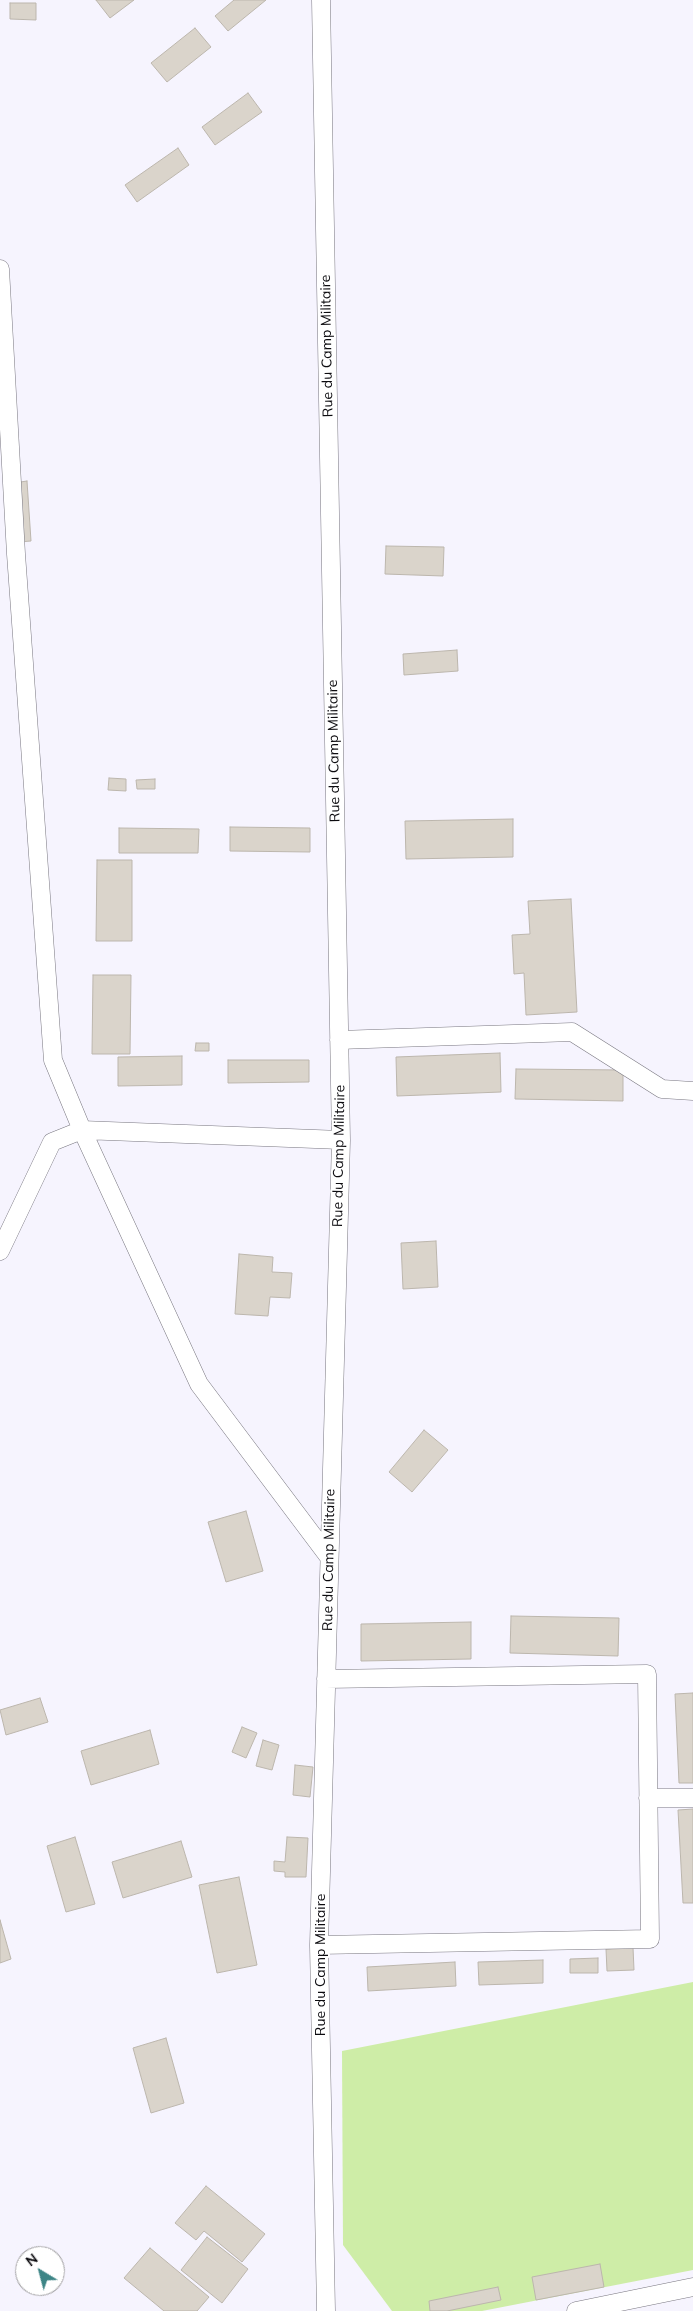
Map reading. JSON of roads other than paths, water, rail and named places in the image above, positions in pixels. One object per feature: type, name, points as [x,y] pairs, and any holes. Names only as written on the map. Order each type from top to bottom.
[{"type":"street","name":"Rue du Camp Militaire","points":[[321,0],[341,1140],[320,1944],[326,2311]]},
{"type":"street","points":[[0,269],[16,554],[53,1060],[82,1130],[199,1384],[329,1557]]},
{"type":"street","points":[[339,1040],[572,1032],[662,1089],[693,1090]]},
{"type":"street","points":[[0,1251],[52,1142],[82,1130],[341,1140]]},
{"type":"street","points":[[320,1944],[650,1939],[647,1674],[326,1679]]},
{"type":"street","points":[[648,1798],[693,1798]]},
{"type":"street","points":[[576,2311],[693,2287]]}]
